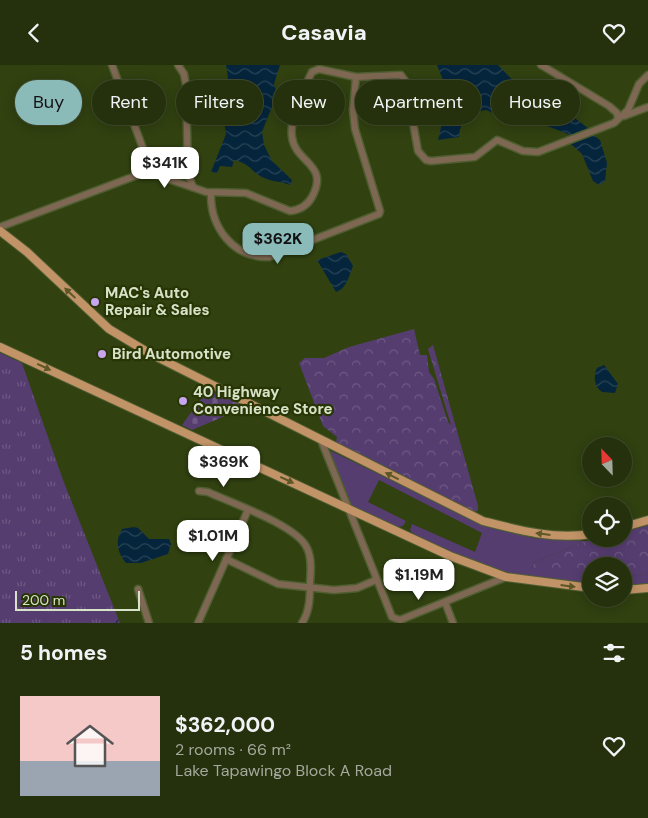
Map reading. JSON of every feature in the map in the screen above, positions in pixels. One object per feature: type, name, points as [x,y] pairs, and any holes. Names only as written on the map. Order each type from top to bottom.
[{"type":"main road","points":[[0,231],[26,252],[109,329],[149,353],[483,521],[531,533],[558,536],[582,535]]},
{"type":"main road","points":[[0,347],[450,557],[506,577],[582,588]]},
{"type":"main road","points":[[632,525],[648,520]]},
{"type":"main road","points":[[632,589],[648,588]]},
{"type":"street","points":[[112,65],[154,174],[211,193],[246,193],[290,211],[304,207],[315,191],[317,176],[294,144],[292,130],[309,78],[312,72],[319,69],[356,77],[394,75],[404,78],[418,151],[426,160],[432,161],[475,157],[496,140],[523,151],[538,152],[614,123],[618,117],[628,110],[638,84],[648,75]]},
{"type":"street","points":[[178,65],[184,74],[186,85],[188,175]]},
{"type":"street","points":[[541,65],[609,106],[617,113],[618,117]]},
{"type":"street","points":[[211,193],[213,215],[221,233],[230,243],[254,257],[269,257],[379,214],[380,211],[357,135],[353,111],[356,77]]},
{"type":"street","points":[[618,117],[648,107]]},
{"type":"street","points":[[0,227],[167,164],[178,159],[188,148]]},
{"type":"street","points":[[167,164],[179,166],[188,175],[193,187]]},
{"type":"street","points":[[321,440],[390,615],[397,620],[506,577]]},
{"type":"street","points":[[199,491],[208,492],[289,529],[302,539],[308,549],[310,587],[308,615],[302,623]]},
{"type":"street","points":[[198,623],[248,510]]},
{"type":"street","points":[[226,559],[278,584],[334,589],[357,588],[376,580]]},
{"type":"street","points":[[138,589],[149,623]]},
{"type":"street","points":[[445,602],[453,623]]},
{"type":"green space","points":[[414,329],[420,355],[427,355],[429,372],[434,379],[448,422],[451,425],[428,349],[433,345],[478,506],[478,510],[474,513],[336,442],[337,437],[323,426],[299,363],[305,358],[324,358],[349,347]]},
{"type":"green space","points":[[0,353],[22,363],[63,480],[120,623],[0,623]]},
{"type":"green space","points":[[208,389],[246,407],[192,430],[182,425]]},
{"type":"green space","points":[[331,451],[488,527],[533,538],[582,541],[535,562],[531,568],[582,575],[582,585],[531,577],[493,568],[455,555],[422,539],[410,530],[412,524],[475,552],[482,533],[379,480],[368,502],[406,521],[403,526],[397,527],[352,507],[347,503],[328,453]]},
{"type":"green space","points":[[648,525],[648,574],[632,575],[632,557],[582,557],[582,575],[533,570],[531,568],[535,562],[582,542],[582,547],[632,547],[632,530]]},
{"type":"green space","points":[[648,574],[648,585],[632,586],[632,575]]},
{"type":"water","points":[[226,65],[280,65],[275,80],[273,80],[273,104],[262,132],[264,145],[272,161],[292,180],[290,185],[265,179],[244,163],[234,160],[232,167],[220,166],[217,173],[211,172],[226,134],[224,125],[263,125],[263,80],[228,80]]},
{"type":"water","points":[[437,65],[498,65],[512,80],[491,80],[491,112],[486,110],[481,111],[481,80],[443,80]]},
{"type":"water","points":[[580,122],[589,129],[573,136],[545,125],[580,125]]},
{"type":"water","points":[[442,125],[462,125],[459,137],[438,140]]},
{"type":"water","points":[[593,135],[600,140],[607,163],[605,181],[599,185],[593,181],[582,154],[571,144]]},
{"type":"water","points":[[341,252],[346,254],[353,266],[345,285],[336,292],[317,260]]},
{"type":"water","points":[[604,365],[618,384],[615,393],[602,392],[596,384],[597,368]]},
{"type":"water","points":[[138,528],[149,539],[169,539],[171,544],[168,554],[141,563],[126,563],[119,551],[118,538],[122,529]]},
{"type":"place","name":"MAC's Auto Repair & Sales","points":[[95,302]]},
{"type":"place","name":"Bird Automotive","points":[[102,354]]},
{"type":"place","name":"40 Highway Convenience Store","points":[[183,401]]}]
